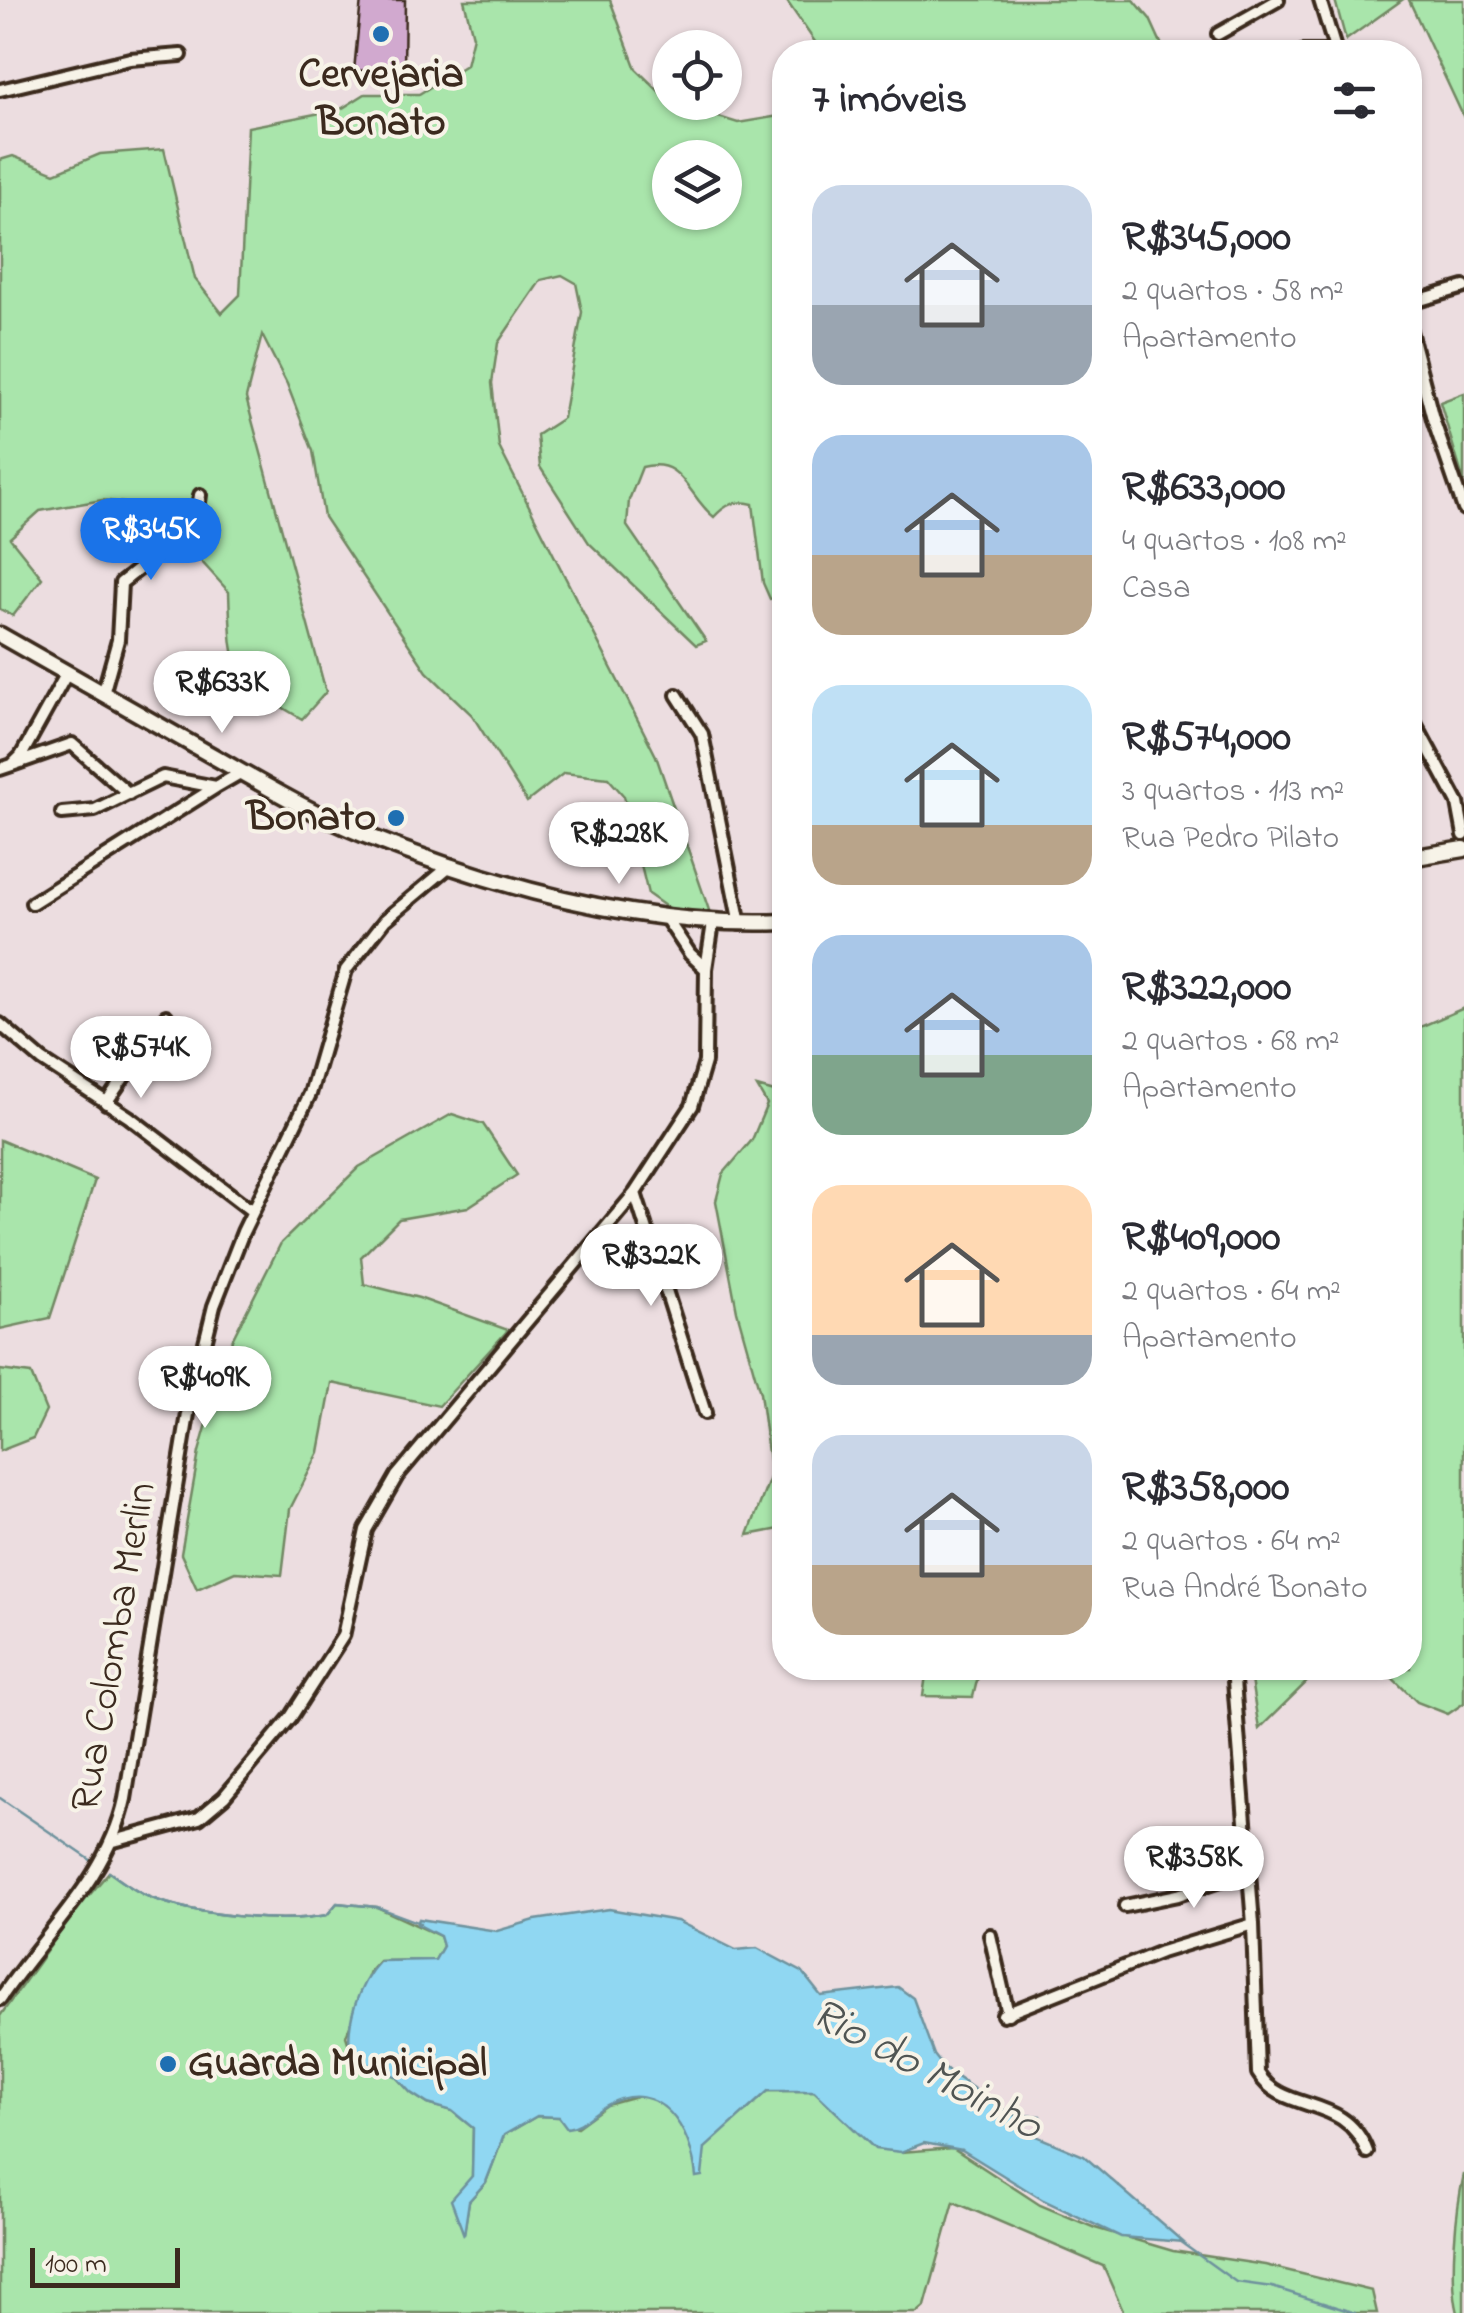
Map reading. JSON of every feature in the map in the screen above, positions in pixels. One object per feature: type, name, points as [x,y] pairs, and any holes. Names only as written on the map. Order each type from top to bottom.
[{"type":"main road","points":[[0,636],[363,835],[579,902],[712,923],[772,923]]},
{"type":"main road","points":[[1422,856],[1464,848]]},
{"type":"street","points":[[1218,34],[1278,0]]},
{"type":"street","points":[[1320,0],[1330,40]]},
{"type":"street","points":[[0,90],[130,59],[181,55]]},
{"type":"street","points":[[1422,299],[1464,287]]},
{"type":"street","points":[[1422,377],[1464,509]]},
{"type":"street","points":[[103,694],[118,640],[121,583],[154,557],[193,544],[200,495]]},
{"type":"street","points":[[12,765],[29,743],[67,673]]},
{"type":"street","points":[[677,696],[702,734],[740,924]]},
{"type":"street","points":[[1422,736],[1458,803],[1464,834]]},
{"type":"street","points":[[0,769],[72,744],[129,794]]},
{"type":"street","points":[[32,903],[242,772]]},
{"type":"street","points":[[62,813],[95,810],[163,777],[216,787]]},
{"type":"street","name":"Rua Colomba Merlin","points":[[0,1999],[97,1871],[114,1841],[125,1799],[191,1395],[214,1306],[252,1211],[310,1094],[336,995],[353,958],[385,920],[452,865]]},
{"type":"street","points":[[666,918],[690,954],[706,968]]},
{"type":"street","points":[[114,1841],[199,1818],[224,1797],[292,1718],[343,1636],[366,1530],[397,1476],[635,1193],[692,1106],[705,1062],[706,968],[712,923]]},
{"type":"street","points":[[106,1103],[166,1016]]},
{"type":"street","points":[[0,1024],[42,1060],[252,1211]]},
{"type":"street","points":[[635,1193],[705,1413]]},
{"type":"street","points":[[1235,1680],[1250,1871],[1258,2073],[1268,2086],[1348,2120],[1360,2131],[1368,2152]]},
{"type":"street","points":[[1125,1906],[1178,1896],[1250,1871]]},
{"type":"street","points":[[990,1935],[1006,2015],[1161,1952],[1253,1924]]},
{"type":"green space","points":[[464,0],[610,0],[636,69],[652,85],[652,120],[738,123],[772,117],[772,599],[763,583],[753,504],[731,504],[714,517],[676,472],[656,465],[642,467],[629,500],[627,526],[706,641],[696,645],[589,543],[540,467],[537,435],[563,418],[582,312],[576,283],[562,275],[541,280],[498,343],[492,383],[499,447],[656,756],[711,916],[675,913],[648,894],[624,796],[608,778],[564,773],[527,802],[472,715],[427,672],[324,517],[313,451],[287,384],[262,335],[246,398],[326,692],[302,719],[261,693],[240,671],[234,658],[229,592],[152,507],[102,500],[40,511],[10,538],[42,578],[13,616],[0,609],[0,160],[13,156],[55,173],[100,154],[164,149],[195,279],[222,313],[240,295],[248,127],[341,109],[365,94],[419,94],[466,65],[473,36]]},
{"type":"green space","points":[[786,0],[1134,0],[1150,19],[1160,40],[814,40]]},
{"type":"green space","points":[[1335,0],[1402,0],[1346,40]]},
{"type":"green space","points":[[1409,0],[1464,0],[1464,118]]},
{"type":"green space","points":[[1464,393],[1464,482],[1440,402]]},
{"type":"green space","points":[[1464,1008],[1464,1703],[1448,1714],[1417,1702],[1394,1680],[1422,1680],[1422,1026]]},
{"type":"green space","points":[[757,1087],[772,1091],[772,1530],[748,1535],[771,1475],[760,1393],[737,1311],[716,1201],[723,1174],[752,1140],[767,1104]]},
{"type":"green space","points":[[452,1114],[483,1124],[517,1175],[468,1207],[399,1219],[361,1257],[364,1284],[419,1298],[508,1330],[439,1406],[332,1383],[319,1452],[290,1509],[282,1575],[235,1572],[197,1589],[181,1554],[199,1452],[229,1346],[281,1243],[359,1167]]},
{"type":"green space","points":[[0,1140],[95,1180],[50,1318],[0,1329]]},
{"type":"green space","points":[[0,1370],[31,1374],[46,1411],[33,1438],[0,1451]]},
{"type":"green space","points":[[925,1680],[977,1680],[973,1697],[923,1696]]},
{"type":"green space","points":[[1251,1680],[1309,1680],[1259,1729]]},
{"type":"green space","points":[[109,1872],[144,1895],[189,1909],[286,1919],[327,1915],[337,1903],[377,1907],[440,1936],[443,1946],[435,1960],[379,1961],[370,1971],[346,2036],[353,2058],[395,2076],[411,2093],[428,2104],[452,2111],[473,2128],[472,2176],[464,2232],[469,2201],[486,2182],[504,2135],[537,2116],[559,2117],[577,2127],[607,2105],[640,2096],[745,2112],[768,2091],[814,2091],[901,2152],[953,2148],[1040,2205],[1095,2228],[1173,2251],[1265,2265],[1372,2291],[1377,2313],[1124,2313],[1103,2266],[954,2202],[925,2306],[917,2313],[0,2313],[0,2016],[71,1917]]},
{"type":"green space","points":[[1464,2174],[1464,2313],[1458,2313],[1455,2244]]},
{"type":"water","points":[[609,1909],[677,1921],[736,1950],[757,1948],[802,1972],[821,1996],[898,1987],[913,1998],[934,2055],[945,2069],[1012,2115],[1042,2116],[1022,2125],[1031,2134],[1084,2156],[1183,2242],[1121,2237],[1043,2200],[962,2150],[924,2143],[901,2152],[875,2149],[814,2091],[768,2091],[705,2148],[702,2176],[696,2177],[680,2126],[670,2112],[643,2097],[607,2105],[573,2127],[567,2128],[559,2117],[537,2116],[504,2135],[486,2182],[469,2201],[464,2235],[451,2200],[472,2176],[473,2128],[452,2111],[428,2104],[411,2093],[395,2076],[352,2058],[349,2033],[359,1994],[380,1961],[435,1960],[443,1946],[440,1936],[417,1924],[419,1919],[497,1931],[535,1920]]},
{"type":"building","name":"Cervejaria Bonato","points":[[361,0],[405,0],[404,68],[354,71]]},
{"type":"waterway","name":"Rio do Moinho","points":[[0,1798],[92,1861]]},
{"type":"waterway","name":"Rio do Moinho","points":[[109,1872],[149,1897],[213,1913],[308,1918],[327,1915],[337,1903],[377,1907],[420,1923]]},
{"type":"waterway","name":"Rio do Moinho","points":[[1179,2241],[1236,2282],[1272,2287],[1355,2313]]},
{"type":"place","name":"Cervejaria Bonato","points":[[381,34]]},
{"type":"place","name":"Bonato","points":[[396,818]]},
{"type":"place","name":"Guarda Municipal","points":[[168,2064]]}]
